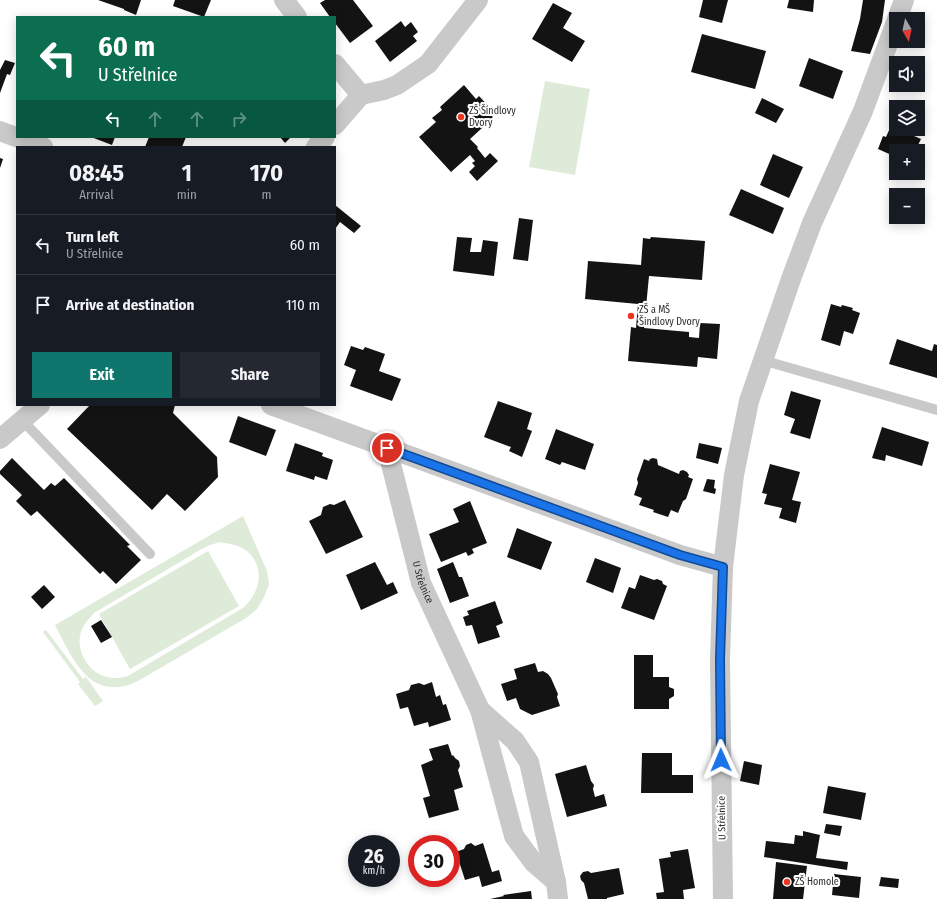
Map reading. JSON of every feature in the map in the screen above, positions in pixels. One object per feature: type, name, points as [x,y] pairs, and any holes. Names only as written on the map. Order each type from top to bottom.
[{"type":"street","points":[[284,0],[296,16]]},
{"type":"street","points":[[336,124],[361,95],[384,90],[397,85],[428,64],[478,0]]},
{"type":"street","points":[[900,12],[904,0]]},
{"type":"street","name":"U Střelnice","points":[[722,899],[720,659],[723,567],[734,474],[749,401],[762,360],[812,223],[863,111],[889,41]]},
{"type":"street","points":[[336,65],[361,95]]},
{"type":"street","points":[[0,131],[16,137]]},
{"type":"street","points":[[19,138],[40,146]]},
{"type":"street","points":[[317,146],[324,138]]},
{"type":"street","points":[[0,439],[39,406]]},
{"type":"street","points":[[274,406],[680,555],[723,567]]},
{"type":"street","name":"U Střelnice","points":[[387,448],[421,583],[480,710],[514,836],[557,890]]},
{"type":"street","name":"U Střelnice","points":[[480,710],[515,741],[529,762],[557,890]]},
{"type":"lane","points":[[762,360],[937,410]]},
{"type":"lane","points":[[23,421],[150,554]]},
{"type":"green space","points":[[545,81],[590,89],[575,175],[529,167]]},
{"type":"green space","points":[[243,516],[267,571],[269,584],[264,597],[257,609],[246,618],[138,681],[125,686],[105,686],[95,682],[86,675],[71,656],[55,625]],"holes":[[[220,542],[235,545],[246,550],[254,560],[257,567],[259,574],[256,589],[249,602],[243,608],[128,676],[118,678],[107,677],[101,675],[90,667],[83,656],[80,636],[83,627],[94,613],[200,550]]]},
{"type":"green space","points":[[208,551],[239,606],[130,669],[99,614]]},
{"type":"green space","points":[[46,630],[83,679],[86,677],[103,701],[95,706],[78,684],[80,682],[43,632]]},
{"type":"building","points":[[98,0],[141,0],[136,15]]},
{"type":"building","points":[[175,0],[211,0],[204,16],[173,6]]},
{"type":"building","points":[[325,0],[353,0],[373,26],[350,43],[336,24],[336,16],[329,16],[320,3]]},
{"type":"building","points":[[703,0],[728,0],[722,23],[699,17]]},
{"type":"building","points":[[789,0],[814,0],[813,12],[787,8]]},
{"type":"building","points":[[863,0],[885,0],[882,22],[870,54],[851,51],[860,19]]},
{"type":"building","points":[[553,3],[572,13],[563,28],[585,41],[572,62],[532,39]]},
{"type":"building","points":[[401,21],[405,27],[411,22],[418,32],[413,36],[417,41],[390,62],[375,41]]},
{"type":"building","points":[[702,34],[766,51],[755,89],[691,72]]},
{"type":"building","points":[[809,58],[843,71],[833,99],[799,86]]},
{"type":"building","points":[[5,60],[15,63],[10,75],[7,74],[0,93],[0,70]]},
{"type":"building","points":[[464,85],[476,99],[479,96],[495,113],[492,117],[493,118],[470,139],[478,147],[477,148],[485,158],[490,153],[498,161],[477,181],[469,172],[475,166],[472,163],[475,161],[470,155],[451,172],[419,137],[436,122],[432,118],[442,110],[440,107]]},
{"type":"building","points":[[762,98],[784,109],[776,123],[755,113]]},
{"type":"building","points":[[889,130],[889,136],[914,136],[921,139],[918,144],[889,144],[889,154],[878,149],[883,136],[886,137]]},
{"type":"building","points":[[94,138],[115,138],[112,145]]},
{"type":"building","points":[[149,138],[186,138],[182,146],[145,146]]},
{"type":"building","points":[[281,138],[290,138],[285,143]]},
{"type":"building","points":[[773,154],[803,167],[789,198],[760,185]]},
{"type":"building","points":[[0,158],[3,159],[0,168]]},
{"type":"building","points":[[741,189],[784,208],[773,234],[729,215]]},
{"type":"building","points":[[336,206],[361,226],[354,233],[340,222],[336,228]]},
{"type":"building","points":[[519,218],[533,220],[528,261],[513,259]]},
{"type":"building","points":[[457,237],[472,238],[470,252],[481,252],[483,240],[498,242],[494,276],[453,271]]},
{"type":"building","points":[[651,237],[705,241],[702,280],[649,276],[644,328],[689,332],[689,337],[699,338],[700,323],[720,324],[717,359],[698,357],[697,367],[628,361],[631,327],[636,328],[638,304],[585,299],[588,261],[641,265],[643,238],[650,239]]},
{"type":"building","points":[[831,304],[853,308],[852,310],[860,313],[853,334],[844,331],[840,346],[821,340]]},
{"type":"building","points":[[897,339],[932,351],[934,344],[937,345],[937,378],[889,364]]},
{"type":"building","points":[[351,346],[363,350],[365,347],[385,354],[379,371],[401,379],[392,401],[350,386],[356,370],[344,365]]},
{"type":"building","points":[[791,391],[821,400],[810,439],[790,433],[795,419],[784,415]]},
{"type":"building","points":[[498,401],[532,413],[527,429],[532,431],[522,457],[509,451],[511,447],[484,437]]},
{"type":"building","points":[[89,406],[175,406],[173,413],[217,457],[218,477],[185,511],[167,494],[152,510],[67,429]]},
{"type":"building","points":[[238,416],[276,430],[266,456],[229,442]]},
{"type":"building","points":[[882,427],[929,442],[922,466],[886,455],[885,461],[872,458]]},
{"type":"building","points":[[556,429],[594,444],[585,470],[562,462],[560,465],[545,459]]},
{"type":"building","points":[[295,443],[323,453],[322,456],[333,460],[327,480],[315,476],[314,480],[286,471]]},
{"type":"building","points":[[699,443],[722,448],[718,464],[696,458]]},
{"type":"building","points":[[12,458],[44,490],[51,483],[55,486],[64,478],[130,545],[127,546],[141,560],[116,584],[103,571],[100,574],[37,511],[31,516],[16,501],[22,495],[0,474],[0,471]]},
{"type":"building","points":[[653,458],[657,459],[658,465],[679,474],[680,471],[683,470],[687,472],[689,475],[688,477],[693,479],[686,499],[683,501],[678,513],[671,510],[668,517],[639,505],[642,498],[634,495],[638,483],[637,479],[644,459],[649,461]]},
{"type":"building","points":[[770,464],[800,472],[792,500],[801,502],[796,523],[779,518],[782,508],[764,504],[767,494],[762,493]]},
{"type":"building","points":[[707,479],[715,480],[715,494],[703,491]]},
{"type":"building","points":[[345,500],[363,537],[326,554],[309,521],[321,515],[323,507],[330,504],[334,505]]},
{"type":"building","points":[[470,501],[487,543],[472,549],[474,553],[468,556],[466,552],[441,562],[429,534],[459,522],[453,509]]},
{"type":"building","points":[[517,528],[552,542],[541,570],[507,557]]},
{"type":"building","points":[[595,558],[621,568],[613,593],[586,582]]},
{"type":"building","points":[[375,562],[387,585],[393,582],[398,593],[361,610],[346,575]]},
{"type":"building","points":[[453,562],[459,577],[462,577],[469,596],[450,603],[437,569]]},
{"type":"building","points":[[640,575],[662,581],[663,584],[667,586],[654,620],[621,608],[629,587],[635,589]]},
{"type":"building","points":[[44,585],[55,597],[42,609],[31,597]]},
{"type":"building","points":[[495,601],[503,623],[496,626],[500,637],[478,644],[472,625],[466,626],[463,617],[469,615],[467,611]]},
{"type":"building","points":[[101,620],[112,637],[101,643],[91,626]]},
{"type":"building","points":[[634,655],[653,655],[653,677],[669,677],[669,687],[674,689],[674,696],[669,699],[669,709],[634,709]]},
{"type":"building","points":[[535,663],[538,672],[543,671],[551,678],[558,694],[557,697],[560,706],[532,715],[520,709],[516,698],[507,701],[501,684],[517,679],[514,669]]},
{"type":"building","points":[[432,682],[436,697],[440,695],[443,705],[446,704],[451,720],[429,727],[428,722],[414,726],[408,707],[400,709],[396,694],[409,690],[411,685],[419,683],[424,685]]},
{"type":"building","points":[[448,744],[452,756],[453,755],[459,761],[460,766],[458,770],[463,787],[454,790],[459,810],[429,818],[423,798],[430,796],[421,765],[433,760],[429,749]]},
{"type":"building","points":[[642,753],[672,753],[672,775],[693,775],[693,793],[641,793]]},
{"type":"building","points":[[744,761],[762,765],[759,785],[740,781]]},
{"type":"building","points":[[586,765],[591,781],[594,785],[593,789],[595,797],[604,794],[607,806],[567,817],[555,774]]},
{"type":"building","points":[[828,786],[866,793],[861,820],[823,813]]},
{"type":"building","points":[[826,824],[842,826],[840,836],[824,833]]},
{"type":"building","points":[[803,831],[820,835],[816,858],[848,862],[847,870],[764,857],[766,841],[794,844],[795,835],[803,836]]},
{"type":"building","points":[[471,843],[475,846],[483,843],[492,872],[499,870],[502,881],[482,887],[479,876],[465,880],[460,864],[460,850],[464,849],[466,845]]},
{"type":"building","points":[[688,849],[695,888],[683,890],[684,899],[657,899],[656,893],[664,892],[659,859],[671,857],[670,852]]},
{"type":"building","points":[[776,862],[807,866],[803,899],[773,899]]},
{"type":"building","points":[[619,868],[624,894],[607,899],[588,899],[584,883],[580,876],[583,872],[588,871],[591,873]]},
{"type":"building","points":[[834,874],[861,877],[859,898],[832,895]]},
{"type":"building","points":[[881,877],[899,879],[898,888],[879,886]]},
{"type":"building","points":[[531,891],[532,899],[490,899],[504,896],[503,895]]},
{"type":"place","name":"ZŠ Šindlovy Dvory","points":[[461,117]]},
{"type":"place","name":"ZŠ a MŠ Šindlovy Dvory","points":[[631,316]]},
{"type":"place","name":"ZŠ Homole","points":[[787,882]]},
{"type":"route","points":[[387,448],[680,555],[723,567],[720,659],[721,760]]}]
